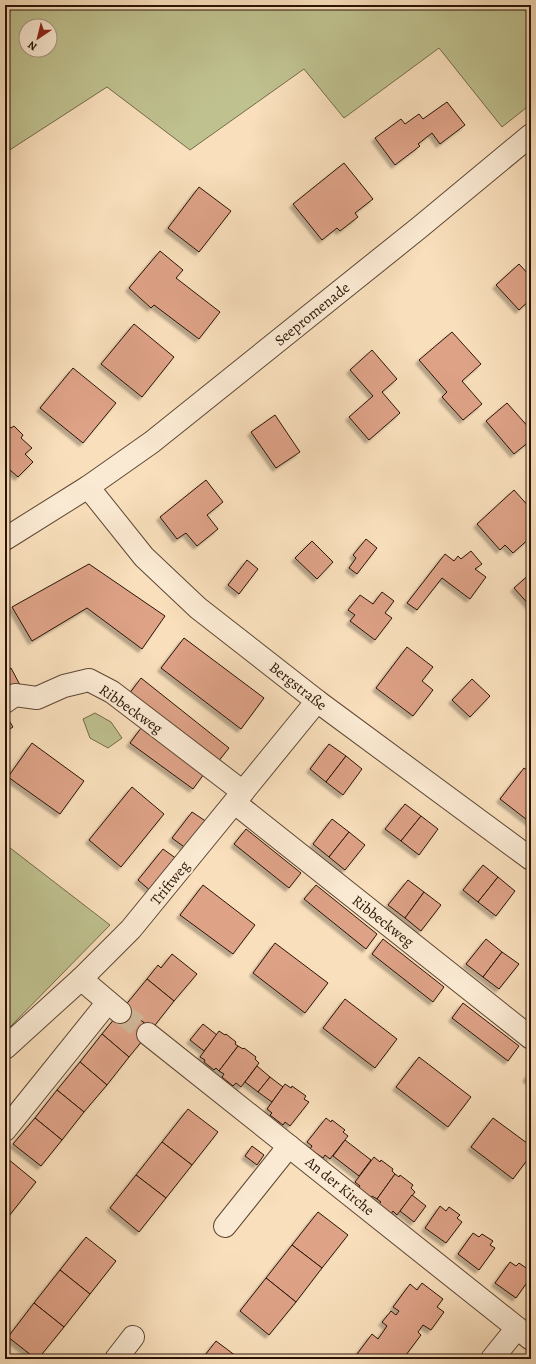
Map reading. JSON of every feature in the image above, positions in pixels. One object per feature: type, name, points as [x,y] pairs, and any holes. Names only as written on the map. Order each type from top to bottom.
[{"type":"street","name":"Seepromenade","points":[[5,539],[88,487],[152,442],[420,227],[531,135]]},
{"type":"street","name":"Bergstraße","points":[[88,487],[144,557],[198,608],[317,701],[531,859]]},
{"type":"street","name":"Ribbeckweg","points":[[5,702],[15,695],[37,698],[64,686],[89,680],[112,692],[531,1038]]},
{"type":"street","name":"Triftweg","points":[[5,1048],[81,979],[131,929],[317,701]]},
{"type":"street","points":[[5,1130],[114,1007],[81,979]]},
{"type":"street","name":"An der Kirche","points":[[148,1034],[524,1334]]},
{"type":"street","points":[[225,1226],[288,1146]]},
{"type":"street","points":[[492,1359],[524,1334]]},
{"type":"street","points":[[116,1359],[133,1337]]},
{"type":"green space","points":[[14,5],[531,5],[531,104],[502,127],[439,48],[344,118],[304,69],[190,150],[107,87],[5,153],[5,18]]},
{"type":"green space","points":[[95,713],[111,722],[122,738],[108,748],[90,738],[83,719]]},
{"type":"green space","points":[[5,844],[110,925],[5,1032]]},
{"type":"building","points":[[447,102],[465,125],[440,144],[432,133],[418,144],[420,146],[395,165],[375,138],[401,119],[405,124],[419,114],[423,119]]},
{"type":"building","points":[[344,163],[373,199],[355,213],[358,217],[340,231],[337,228],[322,240],[293,204]]},
{"type":"building","points":[[199,187],[231,211],[199,252],[168,228]]},
{"type":"building","points":[[160,251],[183,270],[176,278],[220,312],[199,339],[154,305],[151,308],[129,288]]},
{"type":"building","points":[[519,264],[531,277],[531,299],[519,310],[496,285]]},
{"type":"building","points":[[134,324],[174,357],[142,397],[101,364]]},
{"type":"building","points":[[452,332],[481,364],[462,381],[482,404],[463,420],[442,397],[447,392],[419,360]]},
{"type":"building","points":[[372,350],[397,379],[382,392],[400,413],[369,440],[349,417],[373,396],[350,370]]},
{"type":"building","points":[[73,368],[116,403],[83,443],[40,408]]},
{"type":"building","points":[[507,403],[531,430],[531,440],[514,454],[486,421]]},
{"type":"building","points":[[275,415],[300,452],[276,468],[251,432]]},
{"type":"building","points":[[5,422],[11,428],[14,426],[23,435],[21,438],[32,448],[25,454],[33,462],[18,477],[10,470],[5,475]]},
{"type":"building","points":[[206,480],[223,502],[207,515],[218,529],[197,546],[186,533],[177,539],[160,517]]},
{"type":"building","points":[[514,490],[531,509],[531,537],[513,553],[505,545],[500,550],[477,524]]},
{"type":"building","points":[[366,539],[377,548],[357,574],[349,568],[356,558],[353,555]]},
{"type":"building","points":[[312,541],[333,562],[317,579],[295,558]]},
{"type":"building","points":[[471,551],[482,564],[475,569],[486,577],[470,599],[442,578],[417,610],[407,603],[445,554],[454,561],[458,556],[461,559]]},
{"type":"building","points":[[247,560],[258,569],[239,594],[228,585]]},
{"type":"building","points":[[89,564],[165,616],[142,649],[87,608],[32,641],[12,607]]},
{"type":"building","points":[[531,573],[531,607],[514,588]]},
{"type":"building","points":[[382,592],[394,601],[385,613],[392,618],[375,640],[350,621],[355,615],[348,610],[360,595],[373,604]]},
{"type":"building","points":[[184,638],[264,698],[241,729],[161,668]]},
{"type":"building","points":[[407,647],[433,667],[422,681],[433,690],[413,716],[376,688]]},
{"type":"building","points":[[11,668],[20,685],[5,693],[5,671]]},
{"type":"building","points":[[141,678],[229,748],[217,763],[129,694]]},
{"type":"building","points":[[472,679],[490,696],[470,717],[452,700]]},
{"type":"building","points":[[5,714],[13,727],[5,732]]},
{"type":"building","points":[[141,728],[204,774],[193,789],[130,743]]},
{"type":"building","points":[[32,743],[84,781],[60,814],[8,777]]},
{"type":"building","points":[[329,744],[346,756],[326,782],[310,769]]},
{"type":"building","points":[[346,756],[362,769],[343,795],[326,782]]},
{"type":"building","points":[[524,768],[531,773],[531,823],[500,799]]},
{"type":"building","points":[[132,787],[164,814],[121,867],[89,840]]},
{"type":"building","points":[[405,804],[421,816],[401,841],[385,829]]},
{"type":"building","points":[[192,812],[207,822],[187,849],[172,838]]},
{"type":"building","points":[[421,816],[438,829],[419,855],[401,841]]},
{"type":"building","points":[[332,819],[349,832],[329,857],[313,844]]},
{"type":"building","points":[[246,829],[301,873],[289,888],[234,844]]},
{"type":"building","points":[[349,832],[365,845],[345,870],[329,857]]},
{"type":"building","points":[[163,849],[177,859],[152,892],[138,880]]},
{"type":"building","points":[[483,865],[498,877],[478,902],[463,890]]},
{"type":"building","points":[[498,877],[515,891],[496,916],[478,902]]},
{"type":"building","points":[[408,880],[424,892],[405,918],[388,905]]},
{"type":"building","points":[[203,885],[255,925],[233,954],[180,915]]},
{"type":"building","points":[[316,885],[377,934],[366,949],[304,899]]},
{"type":"building","points":[[424,892],[441,905],[421,931],[405,918]]},
{"type":"building","points":[[383,939],[444,987],[433,1002],[372,954]]},
{"type":"building","points":[[486,939],[502,952],[483,977],[466,964]]},
{"type":"building","points":[[275,943],[328,983],[305,1013],[253,973]]},
{"type":"building","points":[[502,952],[519,964],[499,989],[483,977]]},
{"type":"building","points":[[172,954],[197,974],[174,1001],[147,979],[158,965],[161,968]]},
{"type":"building","points":[[147,979],[174,1001],[152,1029],[124,1007]]},
{"type":"building","points":[[345,999],[397,1039],[375,1068],[323,1028]]},
{"type":"building","points":[[463,1003],[519,1046],[508,1061],[452,1018]]},
{"type":"building","points":[[124,1007],[152,1029],[129,1057],[102,1034]]},
{"type":"building","points":[[203,1024],[217,1035],[204,1051],[190,1040]]},
{"type":"building","points":[[219,1031],[225,1035],[226,1034],[236,1042],[235,1044],[238,1046],[219,1071],[216,1068],[214,1070],[204,1062],[205,1060],[200,1057]]},
{"type":"building","points":[[102,1034],[129,1057],[107,1085],[80,1062]]},
{"type":"building","points":[[238,1046],[243,1049],[244,1048],[256,1057],[255,1059],[259,1063],[241,1087],[236,1083],[233,1086],[222,1077],[224,1074],[219,1071]]},
{"type":"building","points":[[419,1057],[471,1097],[448,1127],[396,1087]]},
{"type":"building","points":[[80,1062],[107,1085],[84,1112],[57,1090]]},
{"type":"building","points":[[257,1066],[270,1077],[258,1092],[245,1082]]},
{"type":"building","points":[[531,1072],[531,1082],[526,1078]]},
{"type":"building","points":[[270,1077],[283,1087],[272,1102],[258,1092]]},
{"type":"building","points":[[285,1084],[291,1088],[292,1086],[306,1096],[304,1099],[309,1102],[290,1126],[285,1122],[283,1125],[270,1115],[272,1113],[267,1109]]},
{"type":"building","points":[[57,1090],[84,1112],[62,1140],[35,1118]]},
{"type":"building","points":[[188,1109],[218,1132],[192,1165],[162,1142]]},
{"type":"building","points":[[35,1118],[62,1140],[41,1166],[13,1144]]},
{"type":"building","points":[[326,1118],[331,1122],[332,1120],[345,1130],[343,1132],[348,1136],[330,1159],[325,1155],[323,1158],[310,1149],[312,1146],[307,1142]]},
{"type":"building","points":[[493,1118],[531,1146],[531,1155],[513,1179],[471,1147]]},
{"type":"building","points":[[345,1140],[371,1160],[359,1176],[333,1156]]},
{"type":"building","points":[[162,1142],[192,1165],[166,1198],[136,1175]]},
{"type":"building","points":[[252,1146],[264,1155],[257,1165],[245,1156]]},
{"type":"building","points":[[374,1157],[380,1162],[381,1160],[393,1169],[392,1171],[395,1174],[377,1199],[372,1196],[371,1198],[358,1189],[360,1186],[355,1182]]},
{"type":"building","points":[[8,1159],[36,1182],[5,1221],[5,1163]]},
{"type":"building","points":[[395,1174],[399,1177],[400,1175],[413,1185],[411,1188],[415,1192],[397,1215],[393,1211],[391,1214],[378,1205],[381,1202],[377,1199]]},
{"type":"building","points":[[136,1175],[166,1198],[139,1232],[110,1208]]},
{"type":"building","points":[[412,1195],[426,1206],[414,1222],[400,1211]]},
{"type":"building","points":[[440,1206],[446,1211],[449,1207],[460,1215],[457,1218],[462,1222],[446,1243],[425,1228]]},
{"type":"building","points":[[318,1212],[348,1235],[322,1268],[292,1245]]},
{"type":"building","points":[[473,1233],[479,1237],[482,1234],[493,1241],[490,1245],[495,1248],[479,1270],[458,1254]]},
{"type":"building","points":[[86,1237],[116,1261],[90,1294],[60,1270]]},
{"type":"building","points":[[292,1245],[322,1268],[296,1302],[266,1278]]},
{"type":"building","points":[[510,1262],[516,1266],[519,1263],[529,1270],[527,1274],[531,1277],[516,1298],[495,1283]]},
{"type":"building","points":[[60,1270],[90,1294],[64,1327],[34,1303]]},
{"type":"building","points":[[266,1278],[296,1302],[269,1335],[240,1311]]},
{"type":"building","points":[[422,1283],[443,1299],[437,1307],[444,1312],[431,1330],[423,1325],[418,1332],[421,1335],[403,1359],[362,1359],[357,1354],[372,1334],[378,1339],[387,1326],[382,1322],[391,1311],[396,1315],[399,1311],[393,1307],[410,1284],[417,1290]]},
{"type":"building","points":[[34,1303],[64,1327],[38,1359],[8,1337]]},
{"type":"building","points":[[216,1341],[240,1359],[202,1359]]},
{"type":"tunnel","points":[[120,1012],[148,1034]]}]
